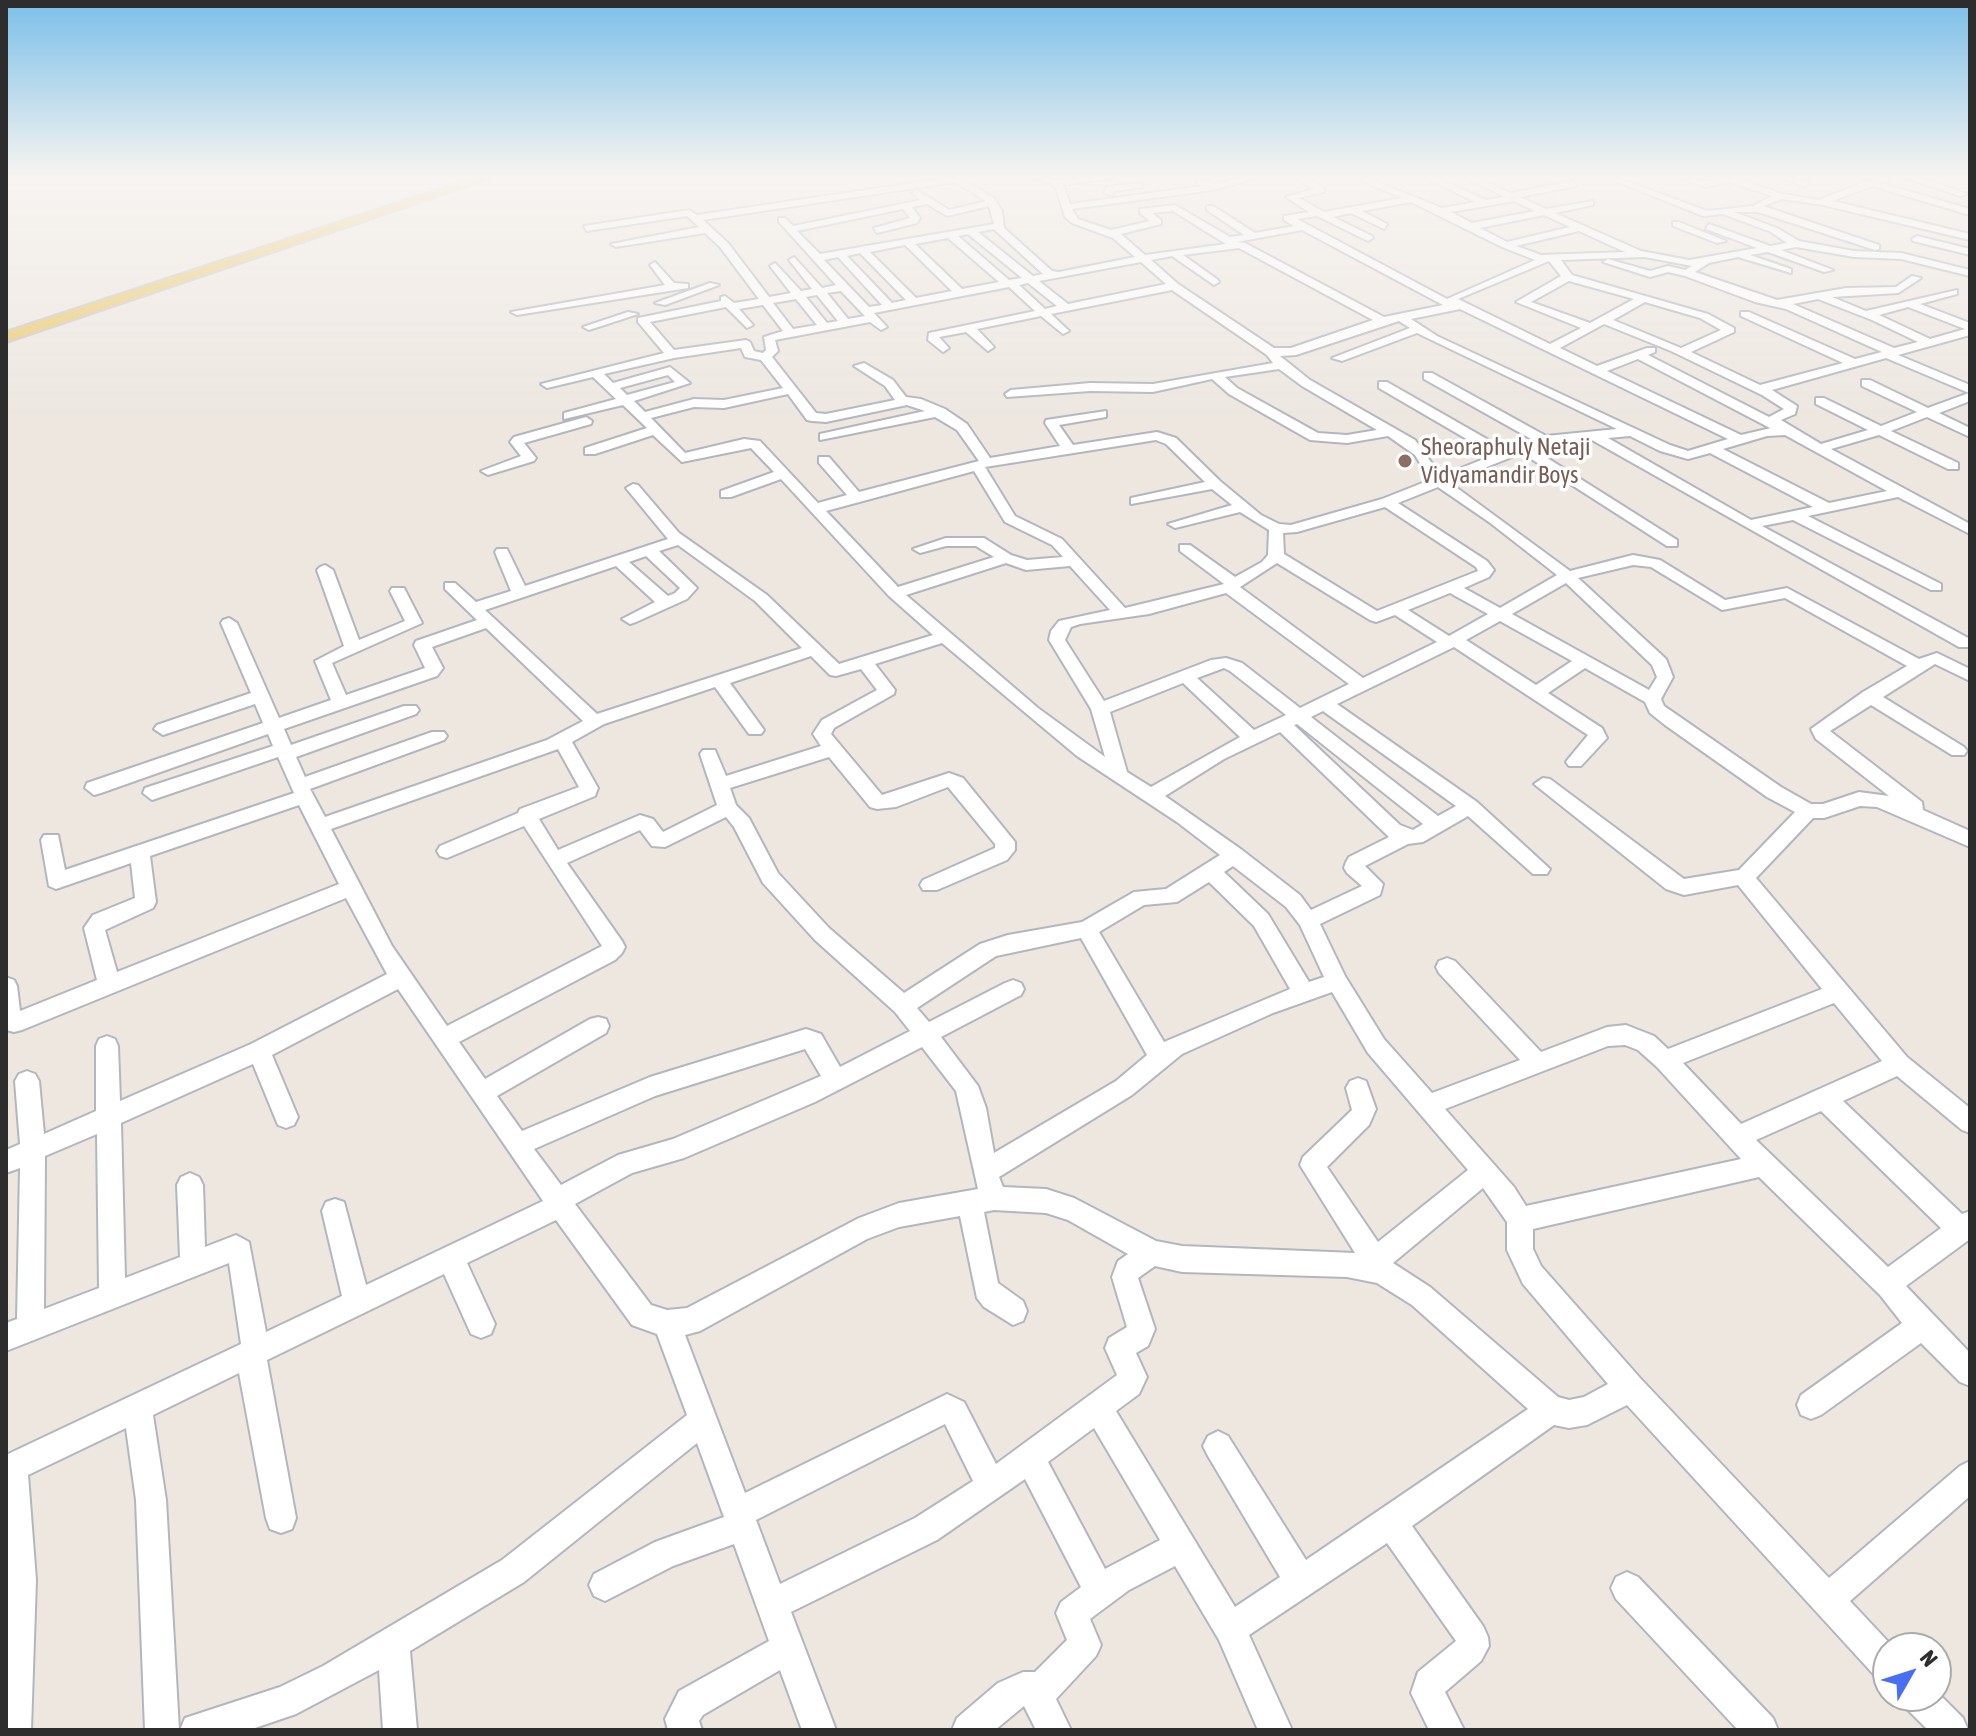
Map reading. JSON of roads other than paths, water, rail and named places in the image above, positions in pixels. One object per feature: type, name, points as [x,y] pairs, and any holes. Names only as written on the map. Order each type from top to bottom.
[{"type":"main road","points":[[6,329],[217,258]]},
{"type":"main road","points":[[6,337],[244,258]]},
{"type":"street","points":[[733,258],[791,334]]},
{"type":"street","points":[[748,276],[809,258]]},
{"type":"street","points":[[817,258],[873,319]]},
{"type":"street","points":[[844,258],[889,306]]},
{"type":"street","points":[[870,258],[914,302]]},
{"type":"street","points":[[924,258],[960,293]]},
{"type":"street","points":[[978,258],[1045,312],[1063,331]]},
{"type":"street","points":[[1004,258],[1066,308]]},
{"type":"street","points":[[1034,258],[1065,285]]},
{"type":"street","points":[[765,357],[772,351],[768,339],[873,319],[889,306],[1146,258]]},
{"type":"street","points":[[1181,258],[1214,282]]},
{"type":"street","points":[[1270,258],[1382,321]]},
{"type":"street","points":[[1363,258],[1740,440]]},
{"type":"street","points":[[1457,306],[1452,299],[1542,262],[1542,258]]},
{"type":"street","points":[[1542,258],[1574,258]]},
{"type":"street","points":[[1596,258],[1650,274],[1668,269],[1687,273],[1750,297],[1780,303],[1970,390]]},
{"type":"street","points":[[1660,258],[1680,262],[1723,258]]},
{"type":"street","points":[[1754,258],[1787,271]]},
{"type":"street","points":[[1797,258],[1828,270]]},
{"type":"street","points":[[1856,258],[1817,275],[1862,291]]},
{"type":"street","points":[[1870,317],[1870,313],[1957,294],[1916,278],[1906,258]]},
{"type":"street","points":[[1910,258],[1970,273]]},
{"type":"street","points":[[1141,259],[1174,286],[1271,352],[1281,365],[1321,392],[1391,431],[1420,453],[1438,481],[1494,519],[1567,576],[1660,663],[1665,677],[1652,699]]},
{"type":"street","points":[[1555,259],[1568,277],[1704,316],[1730,330],[1681,352]]},
{"type":"street","points":[[794,260],[845,323]]},
{"type":"street","points":[[1687,273],[1708,261]]},
{"type":"street","points":[[655,265],[673,287]]},
{"type":"street","points":[[775,266],[824,327]]},
{"type":"street","points":[[1568,277],[1522,302],[1590,327]]},
{"type":"street","points":[[1780,303],[1862,291],[1898,290],[1916,278]]},
{"type":"street","points":[[517,312],[711,281]]},
{"type":"street","points":[[711,281],[747,325]]},
{"type":"street","points":[[637,318],[711,281]]},
{"type":"street","points":[[943,348],[933,335],[1174,286]]},
{"type":"street","points":[[589,327],[844,287]]},
{"type":"street","points":[[1076,294],[1087,304]]},
{"type":"street","points":[[1820,296],[1928,342]]},
{"type":"street","points":[[1551,348],[1643,299]]},
{"type":"street","points":[[1908,303],[1970,329]]},
{"type":"street","points":[[1271,352],[1292,352],[1382,321],[1457,306]]},
{"type":"street","points":[[1745,314],[1854,363]]},
{"type":"street","points":[[1401,317],[1417,329],[1677,452],[1688,455],[1781,428]]},
{"type":"street","points":[[637,318],[671,354]]},
{"type":"street","points":[[1604,320],[1681,352],[1793,409],[1772,420],[1781,428]]},
{"type":"street","points":[[969,328],[988,347]]},
{"type":"street","points":[[1338,358],[1417,329]]},
{"type":"street","points":[[1762,391],[1766,386],[1970,329]]},
{"type":"street","points":[[547,384],[671,354],[743,344],[748,346],[749,354],[765,357],[808,415],[818,418],[917,402],[940,412],[962,427],[1010,519],[1048,536],[1122,614]]},
{"type":"street","points":[[1598,370],[1666,345]]},
{"type":"street","points":[[1639,355],[1821,448],[1970,530]]},
{"type":"street","points":[[1011,394],[1090,387],[1143,390],[1281,365]]},
{"type":"street","points":[[860,366],[889,383],[903,402]]},
{"type":"street","points":[[488,471],[529,458],[517,442],[519,440],[633,408],[684,383],[670,371],[611,387]]},
{"type":"street","points":[[595,372],[682,458],[750,442],[755,444],[895,593],[1059,734],[1152,795],[1293,901],[1308,921],[1337,981],[1376,1046],[1485,1171],[1520,1220],[1520,1250],[1532,1275],[1630,1388],[1872,1648]]},
{"type":"street","points":[[1215,375],[1233,391],[1315,437],[1347,439],[1391,431]]},
{"type":"street","points":[[1428,376],[1544,440]]},
{"type":"street","points":[[1866,383],[1970,433]]},
{"type":"street","points":[[1383,385],[1504,455]]},
{"type":"street","points":[[1090,387],[1101,414],[1125,440]]},
{"type":"street","points":[[569,416],[694,403],[724,404],[790,390]]},
{"type":"street","points":[[1821,448],[1881,430],[1970,397]]},
{"type":"street","points":[[1820,401],[1953,466]]},
{"type":"street","points":[[825,437],[940,412]]},
{"type":"street","points":[[1069,449],[1051,423],[1101,414]]},
{"type":"street","points":[[590,451],[655,430]]},
{"type":"street","points":[[818,511],[822,506],[982,464],[1125,440],[1164,438],[1242,507],[1276,528],[1292,529],[1387,502],[1544,440],[1632,432]]},
{"type":"street","points":[[1593,435],[1749,525],[1965,643],[1919,666],[1820,729],[1822,735],[1931,820]]},
{"type":"street","points":[[1523,448],[1672,543]]},
{"type":"street","points":[[1713,449],[1827,508]]},
{"type":"street","points":[[824,460],[856,497]]},
{"type":"street","points":[[726,494],[783,474]]},
{"type":"street","points":[[1136,501],[1215,484]]},
{"type":"street","points":[[633,488],[679,540],[748,587],[836,671],[945,637]]},
{"type":"street","points":[[1749,525],[1899,492]]},
{"type":"street","points":[[1276,556],[1376,617],[1478,578],[1486,570],[1387,502]]},
{"type":"street","points":[[1175,524],[1242,507]]},
{"type":"street","points":[[1795,515],[1936,587]]},
{"type":"street","points":[[1118,772],[1100,709],[1057,640],[1059,631],[1065,624],[1078,620],[1122,614],[1231,585],[1267,565],[1276,556],[1276,528]]},
{"type":"street","points":[[474,608],[679,540]]},
{"type":"street","points":[[920,549],[958,540],[979,541],[1006,558],[1034,566],[1074,561]]},
{"type":"street","points":[[1185,548],[1360,684]]},
{"type":"street","points":[[630,619],[666,603],[689,588],[649,550]]},
{"type":"street","points":[[502,552],[520,593]]},
{"type":"street","points":[[895,593],[1006,558]]},
{"type":"street","points":[[1152,795],[1202,763],[1451,641],[1567,576],[1640,559],[1655,563],[1722,605],[1787,593],[1919,666]]},
{"type":"street","points":[[618,560],[666,603]]},
{"type":"street","points":[[325,570],[353,647]]},
{"type":"street","points":[[450,586],[591,720],[598,720]]},
{"type":"street","points":[[1453,588],[1652,699],[1656,709],[1671,721],[1774,792],[1808,811],[1824,811],[1859,799],[1879,800],[1931,820],[1970,840]]},
{"type":"street","points":[[341,703],[323,661],[414,623],[398,591]]},
{"type":"street","points":[[1398,610],[1596,732],[1598,738],[1575,762]]},
{"type":"street","points":[[94,788],[431,672],[435,668],[422,645],[488,622]]},
{"type":"street","points":[[229,623],[302,791],[384,952],[517,1145],[642,1315],[667,1324],[690,1321],[859,1230],[899,1215],[982,1201],[1046,1201],[1074,1210],[1152,1253],[1182,1259],[1378,1266],[1485,1171]]},
{"type":"street","points":[[320,826],[562,740],[598,720],[812,650]]},
{"type":"street","points":[[1937,658],[1970,676]]},
{"type":"street","points":[[1536,693],[1583,662]]},
{"type":"street","points":[[866,664],[886,690],[885,694],[823,728],[824,738],[877,802],[889,802],[942,780],[956,783],[1005,842],[1005,850],[1000,855],[930,885]]},
{"type":"street","points":[[1100,709],[1217,664],[1236,667],[1393,830],[1405,837]]},
{"type":"street","points":[[1186,677],[1253,739]]},
{"type":"street","points":[[719,680],[755,730]]},
{"type":"street","points":[[163,729],[260,696]]},
{"type":"street","points":[[1869,696],[1958,751]]},
{"type":"street","points":[[1323,703],[1470,807],[1540,869]]},
{"type":"street","points":[[152,793],[410,710]]},
{"type":"street","points":[[1289,720],[1438,826]]},
{"type":"street","points":[[51,840],[56,881],[302,791],[438,736]]},
{"type":"street","points":[[447,851],[589,788],[562,740]]},
{"type":"street","points":[[719,785],[833,749]]},
{"type":"street","points":[[709,754],[728,808],[742,823],[777,888],[903,1006],[966,1086],[974,1108],[985,1172],[982,1201],[986,1289],[993,1298],[1013,1311]]},
{"type":"street","points":[[1543,784],[1673,884],[1684,887],[1745,876],[1808,811]]},
{"type":"street","points":[[1308,921],[1373,890],[1373,884],[1354,868],[1356,862],[1405,837],[1416,837],[1470,807]]},
{"type":"street","points":[[554,860],[640,822],[646,824],[659,841],[665,840],[728,808]]},
{"type":"street","points":[[443,1039],[614,947],[554,860],[527,814]]},
{"type":"street","points":[[109,983],[94,928],[100,921],[146,902],[140,852]]},
{"type":"street","points":[[903,1006],[988,950],[1008,943],[1087,929],[1141,897],[1170,897],[1235,855]]},
{"type":"street","points":[[1211,871],[1261,920],[1303,992]]},
{"type":"street","points":[[1745,876],[1749,887],[1899,1064],[1970,1122]]},
{"type":"street","points":[[6,986],[10,1021],[14,1023],[351,888]]},
{"type":"street","points":[[1087,929],[1160,1057]]},
{"type":"street","points":[[1447,967],[1537,1063]]},
{"type":"street","points":[[6,1162],[259,1051],[401,977]]},
{"type":"street","points":[[985,1172],[1144,1075],[1174,1047],[1303,992],[1337,981]]},
{"type":"street","points":[[14,1730],[20,1580],[13,1467],[451,1259],[559,1203],[627,1163],[675,1150],[807,1095],[1013,989]]},
{"type":"street","points":[[1665,1060],[1838,992]]},
{"type":"street","points":[[481,1093],[598,1026]]},
{"type":"street","points":[[1428,1105],[1607,1037],[1626,1035],[1646,1043],[1736,1138],[1889,1286],[1922,1325],[1970,1372]]},
{"type":"street","points":[[517,1145],[650,1087],[806,1039],[813,1041],[835,1080]]},
{"type":"street","points":[[107,1046],[112,1296]]},
{"type":"street","points":[[259,1051],[286,1117]]},
{"type":"street","points":[[1736,1138],[1899,1064]]},
{"type":"street","points":[[27,1081],[33,1150],[18,1332],[231,1248],[240,1251],[253,1353],[281,1518]]},
{"type":"street","points":[[1358,1088],[1364,1109],[1361,1117],[1312,1165],[1378,1266],[1421,1296],[1551,1410],[1569,1414],[1587,1411],[1630,1388]]},
{"type":"street","points":[[1824,1098],[1965,1227],[1899,1274],[1889,1286]]},
{"type":"street","points":[[1520,1220],[1763,1165]]},
{"type":"street","points":[[190,1185],[193,1263]]},
{"type":"street","points":[[335,1211],[357,1304]]},
{"type":"street","points":[[772,1604],[926,1529],[991,1486],[1132,1381],[1119,1348],[1138,1336],[1141,1329],[1125,1277],[1127,1270],[1152,1253]]},
{"type":"street","points":[[451,1259],[481,1324]]},
{"type":"street","points":[[667,1324],[819,1730]]},
{"type":"street","points":[[1811,1405],[1922,1325]]},
{"type":"street","points":[[138,1407],[151,1500],[162,1730]]},
{"type":"street","points":[[1098,1407],[1230,1629],[1275,1730]]},
{"type":"street","points":[[605,1585],[740,1520],[947,1408],[954,1412],[991,1486]]},
{"type":"street","points":[[1230,1629],[1551,1410]]},
{"type":"street","points":[[197,1730],[284,1702],[335,1678],[513,1571],[703,1420]]},
{"type":"street","points":[[1218,1446],[1301,1582]]},
{"type":"street","points":[[1029,1457],[1100,1591]]},
{"type":"street","points":[[1828,1600],[1970,1476]]},
{"type":"street","points":[[1391,1522],[1472,1637],[1470,1650],[1430,1684],[1428,1693],[1447,1730]]},
{"type":"street","points":[[969,1730],[1010,1695],[1023,1689],[1038,1689],[1083,1650],[1084,1641],[1072,1613],[1100,1591],[1182,1545]]},
{"type":"street","points":[[1627,1588],[1761,1730]]},
{"type":"street","points":[[393,1643],[400,1730]]},
{"type":"street","points":[[685,1730],[682,1719],[691,1703],[788,1648]]},
{"type":"street","points":[[1038,1689],[1037,1699],[1054,1730]]},
{"type":"street","points":[[1934,1712],[1951,1730]]},
{"type":"place","name":"Sheoraphuly Netaji Vidyamandir Boys","points":[[1405,461]]}]
